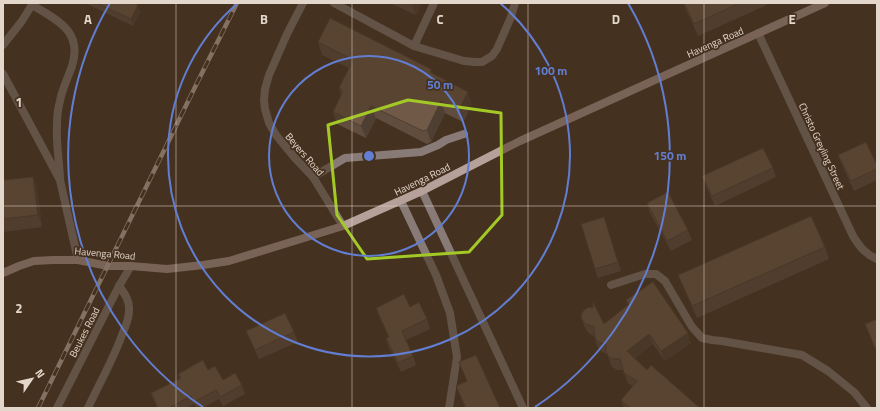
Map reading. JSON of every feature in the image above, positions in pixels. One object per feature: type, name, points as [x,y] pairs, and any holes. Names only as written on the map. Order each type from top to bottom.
[{"type":"street","name":"Beyers Road","points":[[303,3],[287,34],[269,75],[265,89],[265,110],[276,136],[313,177],[343,226]]},
{"type":"street","points":[[334,3],[414,46],[464,61],[475,62],[482,62],[492,56],[497,49],[511,17],[515,3]]},
{"type":"street","points":[[414,46],[434,3]]},
{"type":"street","name":"Havenga Road","points":[[3,273],[34,261],[53,260],[78,260],[108,266],[167,268],[203,265],[229,261],[343,226],[422,191],[520,141],[825,3]]},
{"type":"street","points":[[3,45],[22,21],[32,4],[59,21],[74,41],[73,59],[60,100],[56,124],[60,180],[78,260]]},
{"type":"street","name":"Christo Greyling Street","points":[[758,33],[853,236],[869,255],[877,259]]},
{"type":"street","points":[[3,74],[60,180]]},
{"type":"street","points":[[313,177],[345,158],[421,152],[446,140],[464,134]]},
{"type":"street","points":[[422,191],[523,408]]},
{"type":"street","points":[[401,201],[436,275],[450,313],[458,357],[449,408]]},
{"type":"street","name":"Beukes Road","points":[[57,408],[119,286],[131,266]]},
{"type":"street","points":[[611,285],[645,274],[656,274],[665,281],[692,328],[702,338],[802,356],[828,371],[854,392],[867,408]]},
{"type":"street","points":[[88,408],[118,345],[127,321],[129,312],[128,301],[119,286]]},
{"type":"highlighted area","points":[[408,100],[501,113],[502,215],[469,252],[367,259],[337,215],[328,125]]},
{"type":"building","points":[[96,3],[133,3],[138,5],[131,19]]},
{"type":"building","points":[[406,3],[414,3],[412,6]]},
{"type":"building","points":[[684,3],[740,3],[694,24]]},
{"type":"building","points":[[330,18],[431,69],[430,72],[468,92],[459,110],[441,101],[427,130],[423,131],[371,106],[361,126],[333,112],[343,91],[339,88],[353,60],[318,42]]},
{"type":"building","points":[[866,142],[877,165],[877,169],[851,181],[838,155]]},
{"type":"building","points":[[763,148],[773,168],[712,196],[702,176]]},
{"type":"building","points":[[33,177],[38,215],[3,219],[3,180]]},
{"type":"building","points":[[668,192],[688,230],[667,241],[647,203]]},
{"type":"building","points":[[811,216],[825,247],[692,306],[678,275]]},
{"type":"building","points":[[604,217],[618,262],[595,269],[581,224]]},
{"type":"building","points":[[653,282],[688,333],[661,351],[649,334],[627,351],[647,370],[651,365],[700,408],[630,408],[621,400],[637,381],[624,373],[620,359],[609,357],[606,352],[606,345],[599,342],[595,338],[594,327],[586,324],[582,320],[581,315],[584,310],[589,307],[593,308],[593,302],[604,324],[629,304],[626,300]]},
{"type":"building","points":[[404,294],[410,307],[419,302],[427,319],[402,331],[413,356],[398,363],[386,338],[389,337],[376,308]]},
{"type":"building","points":[[285,313],[294,332],[255,350],[246,331]]},
{"type":"building","points":[[877,319],[877,349],[876,350],[865,324]]},
{"type":"building","points":[[476,355],[500,408],[466,408],[456,386],[467,381],[459,362]]},
{"type":"building","points":[[203,360],[208,370],[215,366],[223,380],[235,373],[242,385],[220,397],[216,390],[194,402],[191,396],[169,408],[158,408],[151,393],[181,378],[178,374]]},
{"type":"railway","points":[[38,408],[237,3]]}]
